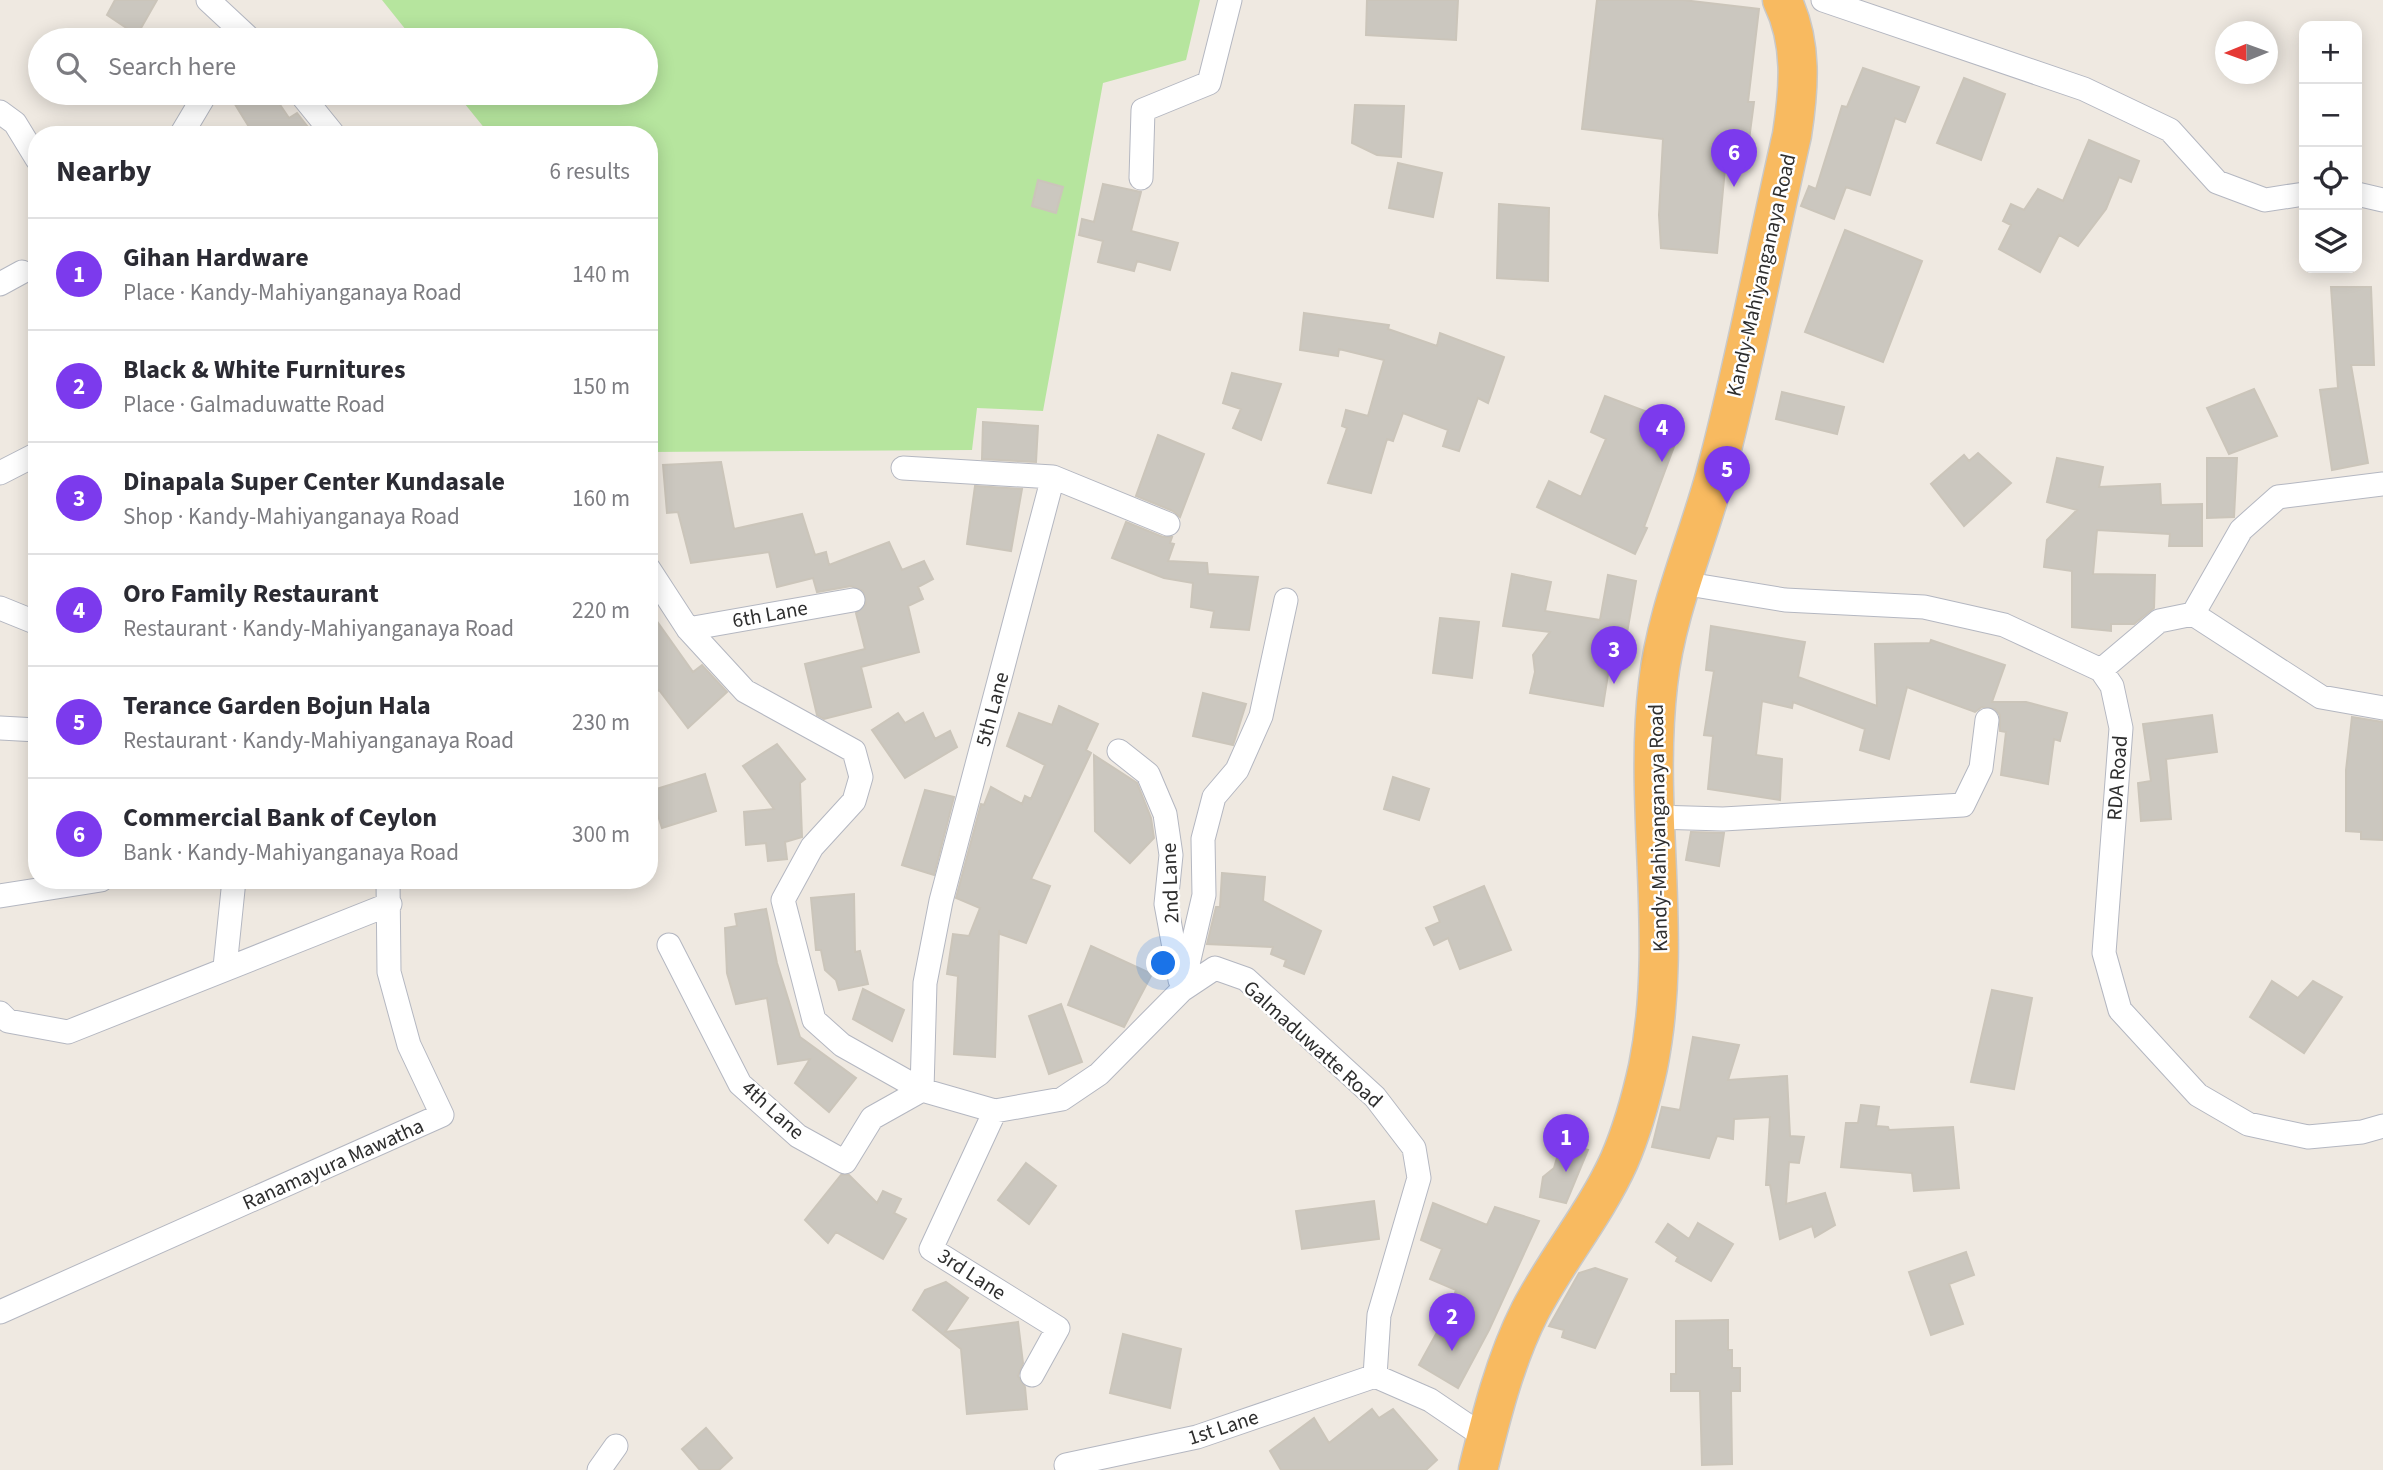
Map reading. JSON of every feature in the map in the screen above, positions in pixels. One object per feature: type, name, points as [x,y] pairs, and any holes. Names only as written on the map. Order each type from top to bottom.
[{"type":"highway","name":"Kandy-Mahiyanganaya Road","points":[[1482,1461],[1530,1312],[1619,1161],[1636,1116],[1648,1066],[1656,1011],[1661,942],[1653,739],[1658,683],[1665,637],[1715,476],[1792,135],[1798,97],[1797,45],[1782,0]]},
{"type":"street","points":[[208,0],[234,28]]},
{"type":"street","points":[[1141,178],[1143,110],[1209,83],[1230,0]]},
{"type":"street","points":[[1823,0],[2084,89],[2170,130],[2217,182],[2265,200],[2299,195]]},
{"type":"street","points":[[186,126],[199,105]]},
{"type":"street","points":[[310,105],[327,126]]},
{"type":"street","points":[[0,112],[15,123],[28,144]]},
{"type":"street","points":[[2362,195],[2383,200]]},
{"type":"street","points":[[0,284],[22,272]]},
{"type":"street","points":[[0,473],[28,459]]},
{"type":"street","points":[[903,468],[1053,477],[1168,524]]},
{"type":"street","name":"5th Lane","points":[[922,1090],[925,983],[941,901],[1053,477]]},
{"type":"street","points":[[2193,614],[2241,530],[2278,497],[2380,481]]},
{"type":"street","name":"Galmaduwatte Road","points":[[658,583],[688,629],[745,691],[854,751],[862,777],[854,801],[812,848],[783,900],[814,1020],[842,1045],[922,1090],[995,1111],[1062,1099],[1099,1074],[1182,990],[1215,968],[1246,979],[1375,1097],[1414,1148],[1419,1178],[1379,1315],[1375,1376]]},
{"type":"street","points":[[1682,583],[1785,600],[1924,607],[2004,625],[2101,670],[2159,621],[2193,614],[2320,698],[2383,708]]},
{"type":"street","name":"6th Lane","points":[[688,629],[853,600]]},
{"type":"street","points":[[1182,990],[1203,895],[1203,839],[1208,818],[1214,797],[1237,770],[1261,716],[1286,600]]},
{"type":"street","points":[[0,608],[28,619]]},
{"type":"street","name":"RDA Road","points":[[2101,670],[2112,686],[2121,728],[2104,953],[2120,1010],[2197,1095],[2248,1124],[2308,1137],[2362,1132],[2383,1126]]},
{"type":"street","points":[[1655,817],[1723,819],[1964,805],[1981,768],[1987,720]]},
{"type":"street","points":[[0,727],[28,729]]},
{"type":"street","name":"2nd Lane","points":[[1119,751],[1147,774],[1165,814],[1171,855],[1166,904],[1182,990]]},
{"type":"street","points":[[0,896],[45,889]]},
{"type":"street","points":[[225,967],[233,889]]},
{"type":"street","name":"Ranamayura Mawatha","points":[[0,1312],[442,1115],[409,1045],[389,972],[389,889]]},
{"type":"street","points":[[0,1013],[8,1021],[68,1032],[225,967],[390,904]]},
{"type":"street","name":"4th Lane","points":[[669,945],[740,1084],[798,1136],[845,1162],[872,1118],[922,1090]]},
{"type":"street","name":"3rd Lane","points":[[995,1111],[931,1249],[1058,1328],[1032,1375]]},
{"type":"street","points":[[1375,1376],[1430,1400],[1482,1461]]},
{"type":"street","name":"1st Lane","points":[[1066,1465],[1197,1437],[1375,1376]]},
{"type":"street","points":[[599,1470],[616,1446]]},
{"type":"green space","points":[[382,0],[1200,0],[1186,60],[1103,83],[1043,411],[977,408],[972,450],[658,452],[658,126],[483,126],[466,105],[658,105],[658,28],[404,28]]},
{"type":"building","points":[[115,0],[157,0],[141,28],[126,28],[107,15]]},
{"type":"building","points":[[1367,0],[1458,0],[1456,40],[1366,35]]},
{"type":"building","points":[[1597,0],[1683,0],[1759,9],[1748,102],[1754,102],[1749,140],[1728,137],[1717,253],[1661,248],[1659,215],[1663,139],[1582,129]]},
{"type":"building","points":[[1863,68],[1919,87],[1905,122],[1895,118],[1870,195],[1846,187],[1834,219],[1801,206],[1809,186],[1816,189],[1842,106],[1847,107]]},
{"type":"building","points":[[1964,78],[2005,94],[1981,160],[1937,143]]},
{"type":"building","points":[[235,105],[280,105],[289,118],[297,113],[307,126],[248,126]]},
{"type":"building","points":[[1355,105],[1404,106],[1401,157],[1377,155],[1352,143]]},
{"type":"building","points":[[2089,140],[2139,161],[2131,182],[2119,177],[2106,209],[2078,246],[2059,235],[2040,272],[1999,249],[2011,225],[2003,221],[2011,204],[2024,210],[2038,189],[2063,201]]},
{"type":"building","points":[[1398,163],[1442,173],[1433,217],[1389,208]]},
{"type":"building","points":[[1038,180],[1063,187],[1056,213],[1032,206]]},
{"type":"building","points":[[1103,184],[1141,192],[1131,231],[1178,243],[1170,270],[1137,261],[1134,271],[1098,262],[1103,241],[1079,235],[1082,219],[1094,222]]},
{"type":"building","points":[[1499,204],[1549,208],[1548,281],[1497,278]]},
{"type":"building","points":[[1845,230],[1922,261],[1883,362],[1805,332]]},
{"type":"building","points":[[2331,287],[2371,287],[2374,365],[2351,365],[2368,463],[2332,470],[2320,390],[2338,388]]},
{"type":"building","points":[[1304,313],[1389,325],[1388,329],[1437,346],[1440,333],[1504,357],[1488,403],[1478,398],[1459,451],[1443,446],[1448,430],[1403,413],[1393,441],[1387,439],[1371,493],[1328,483],[1347,428],[1342,426],[1346,410],[1368,416],[1384,360],[1339,349],[1338,356],[1300,350]]},
{"type":"building","points":[[1232,373],[1281,384],[1261,440],[1233,428],[1241,409],[1223,403]]},
{"type":"building","points":[[2254,389],[2277,436],[2229,454],[2207,408]]},
{"type":"building","points":[[1782,392],[1844,407],[1837,434],[1776,419]]},
{"type":"building","points":[[1605,396],[1682,425],[1644,527],[1647,528],[1635,554],[1537,507],[1549,481],[1581,497],[1606,439],[1591,432]]},
{"type":"building","points":[[983,422],[1038,426],[1036,462],[982,459]]},
{"type":"building","points":[[1158,435],[1204,454],[1180,517],[1173,511],[1136,496]]},
{"type":"building","points":[[1978,453],[2011,483],[1964,526],[1931,484],[1964,455],[1969,461]]},
{"type":"building","points":[[2057,458],[2103,467],[2099,487],[2160,484],[2161,505],[2202,504],[2202,546],[2169,546],[2170,534],[2097,530],[2093,574],[2155,575],[2154,608],[2134,624],[2111,624],[2111,631],[2072,627],[2072,571],[2044,567],[2047,540],[2077,510],[2047,502]]},
{"type":"building","points":[[2207,458],[2237,458],[2234,517],[2207,518]]},
{"type":"building","points":[[721,462],[734,529],[802,514],[815,555],[826,552],[829,565],[889,542],[902,570],[924,561],[933,579],[918,587],[923,599],[908,606],[919,652],[861,667],[871,707],[824,719],[817,715],[805,664],[865,649],[856,613],[866,604],[863,591],[851,586],[817,592],[813,578],[777,587],[769,552],[691,563],[678,512],[667,513],[663,465]]},
{"type":"building","points":[[975,486],[1022,489],[1011,551],[967,544]]},
{"type":"building","points":[[1126,522],[1163,537],[1172,537],[1170,543],[1174,544],[1168,561],[1207,563],[1208,574],[1258,577],[1249,630],[1211,627],[1214,611],[1191,607],[1193,583],[1164,578],[1112,558]]},
{"type":"building","points":[[1512,574],[1551,582],[1545,611],[1600,620],[1608,575],[1636,581],[1627,633],[1615,630],[1603,706],[1530,693],[1535,672],[1533,655],[1550,632],[1503,626]]},
{"type":"building","points":[[1440,618],[1479,622],[1472,678],[1433,673]]},
{"type":"building","points":[[658,623],[693,672],[702,665],[727,692],[688,728],[659,690]]},
{"type":"building","points":[[1711,626],[1805,642],[1798,677],[1877,706],[1875,644],[1930,643],[1931,640],[2005,665],[1992,702],[2026,702],[2067,713],[2060,741],[2054,739],[2048,784],[2001,775],[2006,732],[2000,731],[2000,715],[1995,709],[1982,707],[1975,712],[1907,687],[1889,759],[1860,750],[1865,729],[1793,702],[1792,708],[1762,701],[1756,755],[1782,759],[1780,800],[1708,789],[1713,736],[1704,735],[1714,671],[1706,670]]},
{"type":"building","points":[[1203,693],[1246,704],[1233,745],[1193,736]]},
{"type":"building","points":[[1059,706],[1098,724],[1086,750],[1091,753],[1031,879],[1050,886],[1026,943],[1000,934],[999,930],[995,1057],[954,1054],[958,976],[947,974],[953,934],[969,936],[980,908],[956,898],[981,804],[984,805],[991,787],[1022,804],[1025,796],[1031,799],[1045,765],[1007,746],[1019,713],[1052,725]]},
{"type":"building","points":[[898,713],[905,723],[923,713],[935,739],[950,731],[957,747],[905,778],[872,730]]},
{"type":"building","points":[[2212,715],[2217,752],[2166,759],[2171,819],[2141,821],[2138,783],[2151,781],[2143,724]]},
{"type":"building","points":[[2352,717],[2383,722],[2383,840],[2361,839],[2361,832],[2346,831],[2346,770]]},
{"type":"building","points":[[777,744],[805,779],[800,783],[802,837],[785,842],[787,859],[768,861],[766,843],[746,845],[744,812],[774,809],[743,766]]},
{"type":"building","points":[[1094,755],[1137,783],[1151,818],[1154,838],[1130,863],[1095,831]]},
{"type":"building","points":[[705,774],[716,811],[662,828],[658,816],[658,789]]},
{"type":"building","points":[[1393,777],[1429,789],[1419,820],[1384,809]]},
{"type":"building","points":[[925,790],[954,797],[934,875],[902,865]]},
{"type":"building","points":[[1691,832],[1724,833],[1719,866],[1686,860]]},
{"type":"building","points":[[1222,873],[1265,877],[1263,901],[1321,931],[1304,974],[1284,966],[1286,960],[1271,954],[1273,947],[1207,944],[1216,907],[1220,907]]},
{"type":"building","points":[[1484,886],[1511,950],[1460,969],[1448,938],[1434,945],[1426,928],[1440,922],[1434,907]]},
{"type":"building","points":[[854,894],[855,952],[860,951],[868,984],[839,990],[836,980],[825,970],[821,950],[816,950],[811,898]]},
{"type":"building","points":[[766,909],[777,963],[800,1037],[856,1078],[829,1112],[795,1083],[810,1059],[778,1064],[767,998],[736,1004],[727,973],[725,928],[737,926],[735,914]]},
{"type":"building","points":[[1091,946],[1152,974],[1124,1027],[1068,1005]]},
{"type":"building","points":[[2272,981],[2298,998],[2313,981],[2342,997],[2304,1053],[2250,1017]]},
{"type":"building","points":[[863,989],[904,1010],[892,1041],[853,1019]]},
{"type":"building","points":[[1992,990],[2032,998],[2014,1089],[1971,1082]]},
{"type":"building","points":[[1061,1004],[1082,1062],[1049,1074],[1029,1016]]},
{"type":"building","points":[[1693,1037],[1739,1045],[1728,1080],[1787,1076],[1790,1136],[1804,1137],[1799,1163],[1789,1162],[1786,1204],[1825,1193],[1835,1225],[1815,1237],[1812,1226],[1780,1239],[1770,1185],[1766,1185],[1770,1117],[1734,1119],[1733,1139],[1717,1136],[1709,1158],[1652,1147],[1662,1107],[1680,1110]]},
{"type":"building","points":[[1861,1105],[1879,1107],[1876,1126],[1888,1127],[1889,1130],[1953,1127],[1959,1188],[1914,1191],[1912,1173],[1841,1167],[1846,1123],[1858,1123]]},
{"type":"building","points":[[1572,1145],[1588,1150],[1566,1203],[1540,1197],[1543,1177],[1554,1168],[1559,1151]]},
{"type":"building","points":[[1026,1163],[1056,1186],[1029,1224],[998,1200]]},
{"type":"building","points":[[841,1175],[849,1175],[877,1203],[883,1191],[901,1199],[894,1213],[906,1219],[883,1259],[836,1232],[828,1243],[805,1220]]},
{"type":"building","points":[[1374,1201],[1379,1239],[1302,1249],[1296,1211]]},
{"type":"building","points":[[1433,1203],[1487,1225],[1495,1207],[1539,1221],[1489,1330],[1458,1388],[1419,1365],[1446,1316],[1456,1290],[1430,1279],[1442,1249],[1421,1240]]},
{"type":"building","points":[[1698,1223],[1733,1244],[1711,1281],[1676,1261],[1678,1257],[1656,1242],[1668,1224],[1689,1239]]},
{"type":"building","points":[[1966,1252],[1974,1275],[1949,1284],[1963,1324],[1931,1335],[1909,1272]]},
{"type":"building","points":[[1595,1268],[1627,1279],[1595,1348],[1562,1337],[1564,1330],[1549,1326],[1579,1273]]},
{"type":"building","points":[[946,1282],[968,1298],[945,1332],[1018,1322],[1023,1363],[1018,1376],[1025,1387],[1027,1409],[967,1414],[961,1349],[913,1310],[925,1290]]},
{"type":"building","points":[[1728,1320],[1728,1350],[1732,1350],[1732,1368],[1740,1368],[1740,1391],[1731,1391],[1732,1464],[1702,1465],[1700,1391],[1671,1391],[1671,1374],[1676,1374],[1676,1321]]},
{"type":"building","points":[[1123,1334],[1181,1349],[1170,1408],[1110,1393]]},
{"type":"building","points":[[1372,1409],[1379,1418],[1393,1409],[1437,1460],[1426,1470],[1281,1470],[1270,1451],[1314,1418],[1329,1443]]},
{"type":"building","points":[[706,1428],[732,1458],[719,1470],[700,1470],[682,1449]]},
{"type":"place","name":"Commercial Bank of Ceylon","points":[[1734,187]]},
{"type":"place","name":"Oro Family Restaurant","points":[[1662,462]]},
{"type":"place","name":"Terance Garden Bojun Hala","points":[[1727,504]]},
{"type":"place","name":"Dinapala Super Center Kundasale","points":[[1614,684]]},
{"type":"place","name":"Gihan Hardware","points":[[1566,1172]]},
{"type":"place","name":"Black & White Furnitures","points":[[1452,1351]]}]
